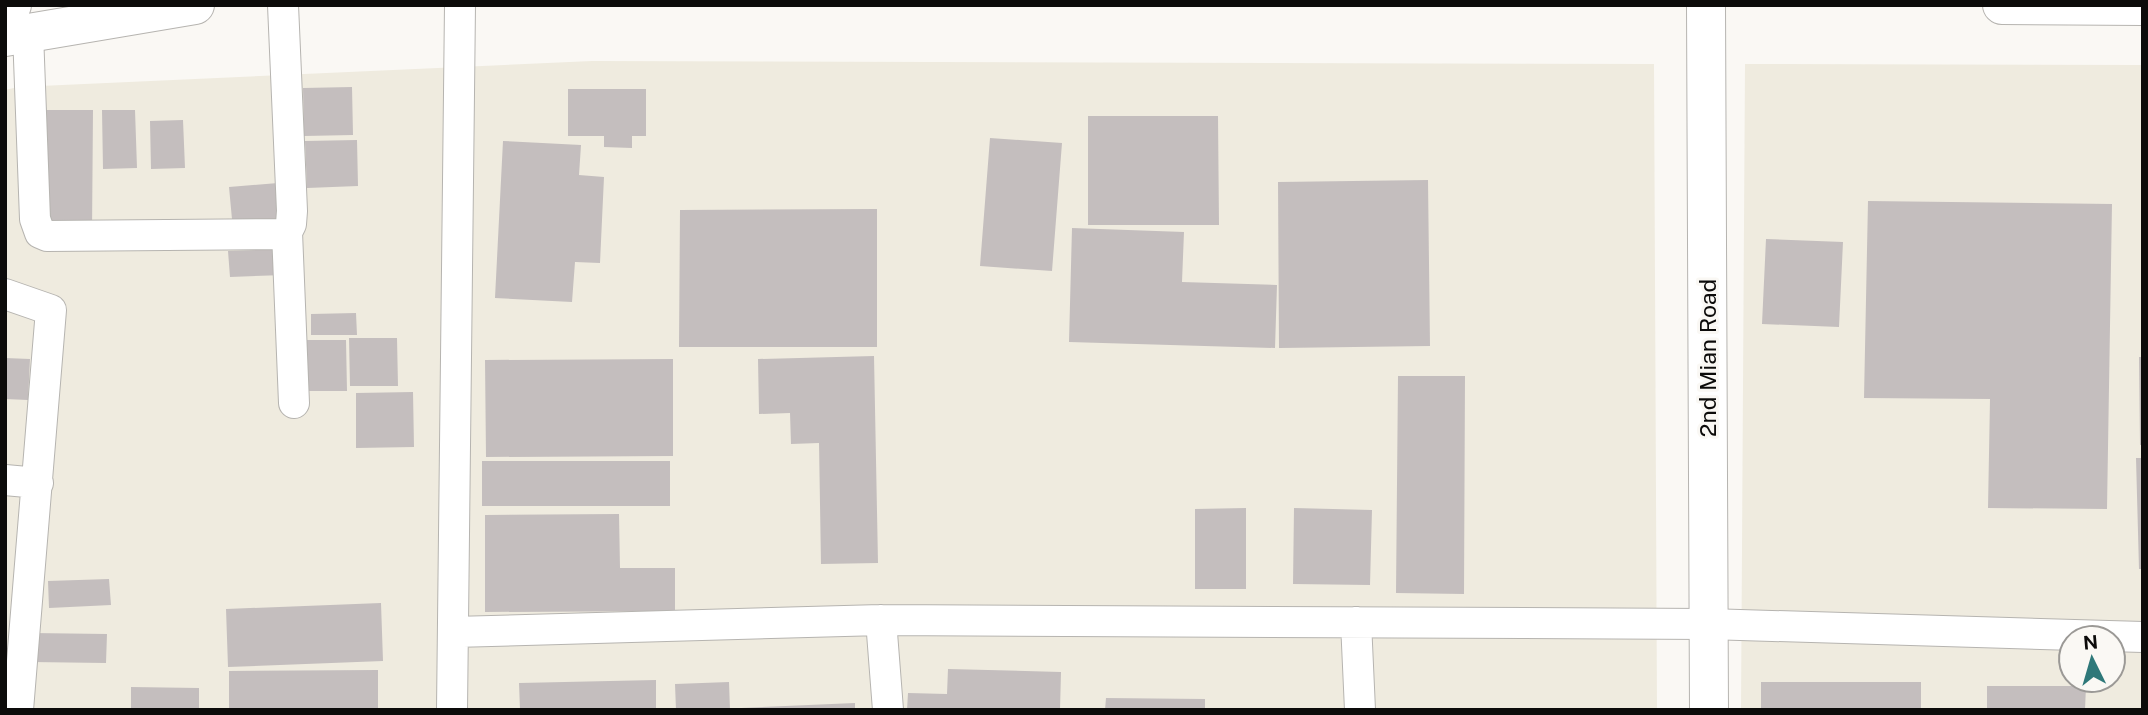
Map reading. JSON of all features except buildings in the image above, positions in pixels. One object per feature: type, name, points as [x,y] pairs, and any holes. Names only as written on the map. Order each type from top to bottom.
[{"type":"main road","points":[[12,20],[195,5]]},
{"type":"main road","name":"2nd Mian Road","points":[[1706,5],[1709,710]]},
{"type":"main road","points":[[2002,5],[2143,6]]},
{"type":"street","points":[[283,5],[292,211],[287,232],[294,403]]},
{"type":"street","points":[[452,710],[460,5]]},
{"type":"street","points":[[12,20],[35,219],[40,233],[61,236],[287,232]]},
{"type":"street","points":[[5,295],[51,310],[18,710]]},
{"type":"street","points":[[5,480],[38,483]]},
{"type":"street","points":[[454,632],[881,620],[1708,624],[2143,637]]},
{"type":"street","points":[[881,620],[888,710]]},
{"type":"street","points":[[1356,622],[1360,710]]},
{"type":"shaded area","points":[[592,61],[1654,64],[1657,710],[5,710],[5,90],[18,87]]},
{"type":"shaded area","points":[[1745,64],[2143,65],[2143,710],[1741,710]]}]
